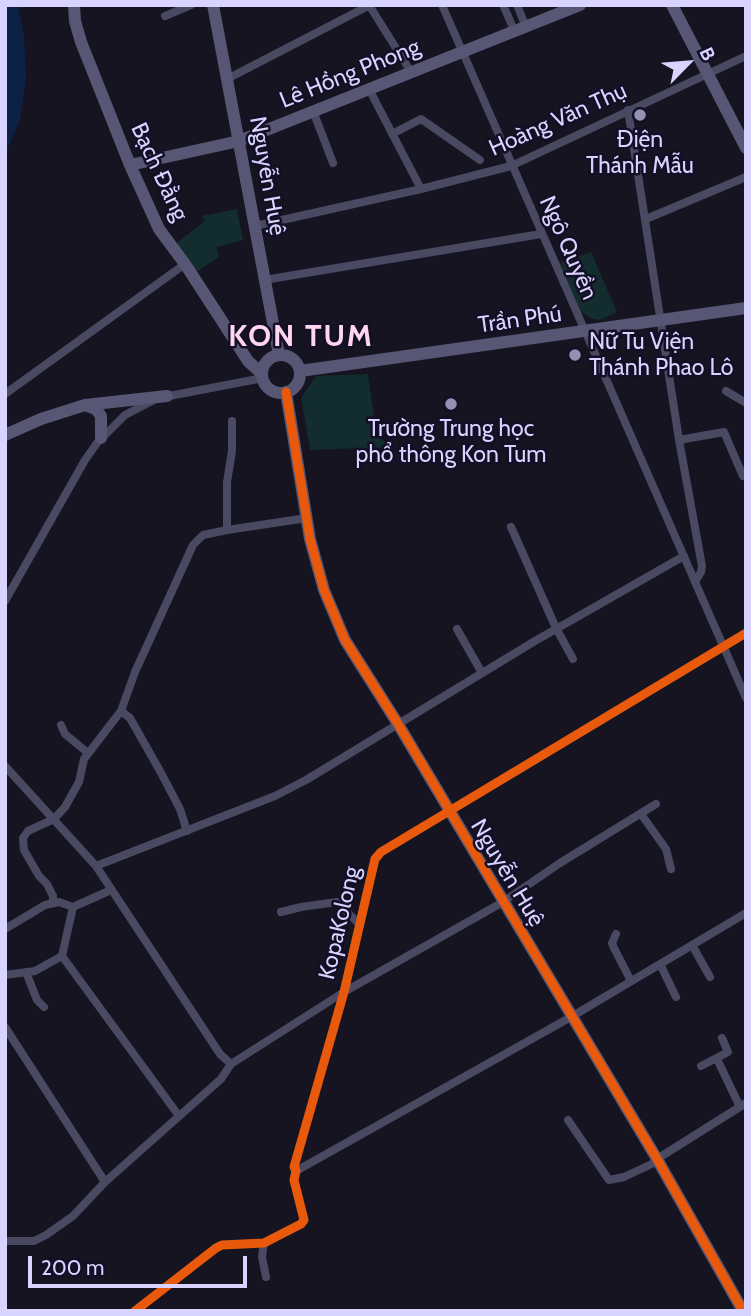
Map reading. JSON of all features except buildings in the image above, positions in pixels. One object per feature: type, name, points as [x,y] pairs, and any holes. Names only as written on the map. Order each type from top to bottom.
[{"type":"street","name":"Bạch Đằng","points":[[74,5],[77,32],[130,165],[159,229],[248,361],[262,376]]},
{"type":"street","points":[[165,16],[191,5]]},
{"type":"street","name":"Nguyễn Huệ","points":[[214,5],[279,355]]},
{"type":"street","name":"Ngô Quyền","points":[[442,5],[510,166],[746,698]]},
{"type":"street","points":[[503,5],[520,29]]},
{"type":"street","points":[[517,5],[520,29]]},
{"type":"street","name":"Lê Hồng Phong","points":[[130,165],[239,141],[580,5]]},
{"type":"street","points":[[672,5],[746,148]]},
{"type":"street","points":[[227,79],[369,6],[411,72]]},
{"type":"street","name":"Hoàng Văn Thụ","points":[[256,226],[510,166],[746,56]]},
{"type":"street","points":[[369,89],[421,189]]},
{"type":"street","points":[[628,110],[679,440],[702,566],[695,582]]},
{"type":"street","points":[[313,111],[334,163]]},
{"type":"street","points":[[392,134],[421,119],[480,160]]},
{"type":"street","points":[[646,219],[746,177]]},
{"type":"street","points":[[264,280],[541,234]]},
{"type":"street","points":[[5,394],[185,264]]},
{"type":"street","name":"Trần Phú","points":[[300,371],[746,308]]},
{"type":"street","points":[[279,355],[295,360],[300,371],[295,388],[286,392],[274,391],[268,387],[262,376],[268,360],[279,355]]},
{"type":"street","points":[[5,435],[41,419],[85,405],[167,396],[262,376]]},
{"type":"street","points":[[726,391],[746,403]]},
{"type":"street","name":"Nguyễn Huệ","points":[[286,392],[307,518],[324,590],[345,640],[398,724],[743,1307]]},
{"type":"street","points":[[5,601],[85,460],[101,438],[125,415],[167,396]]},
{"type":"street","points":[[85,405],[96,409],[101,416],[101,438]]},
{"type":"street","points":[[227,530],[227,482],[232,451],[232,421]]},
{"type":"street","points":[[679,440],[723,432],[743,476]]},
{"type":"street","points":[[53,903],[47,884],[39,876],[24,850],[23,838],[28,831],[54,819],[65,807],[79,782],[84,759],[121,711],[135,672],[193,545],[203,536],[227,530],[307,518]]},
{"type":"street","points":[[511,527],[556,628],[573,659]]},
{"type":"street","points":[[96,866],[275,796],[556,628],[684,556]]},
{"type":"street","points":[[457,629],[482,673]]},
{"type":"street","name":"KopaKolong","points":[[264,1243],[304,1220],[294,1180],[294,1167],[344,992],[375,859],[382,852],[746,633]]},
{"type":"street","points":[[121,711],[130,718],[160,771],[180,809],[187,831]]},
{"type":"street","points":[[61,725],[65,734],[88,753]]},
{"type":"street","points":[[5,766],[96,866],[220,1054],[232,1064]]},
{"type":"street","points":[[5,1241],[29,1242],[46,1235],[73,1216],[105,1182],[221,1079],[232,1064],[344,992],[503,902],[656,804]]},
{"type":"street","points":[[641,814],[666,849],[671,869]]},
{"type":"street","points":[[5,929],[37,908],[53,903],[64,903],[73,907],[111,890]]},
{"type":"street","points":[[281,912],[337,902],[360,925]]},
{"type":"street","points":[[5,975],[35,971],[62,956],[73,907]]},
{"type":"street","points":[[296,1171],[571,1017],[746,913]]},
{"type":"street","points":[[616,934],[612,943],[631,981]]},
{"type":"street","points":[[692,945],[710,977]]},
{"type":"street","points":[[62,956],[178,1116]]},
{"type":"street","points":[[660,964],[676,997]]},
{"type":"street","points":[[26,972],[37,1000],[44,1007]]},
{"type":"street","points":[[5,1027],[105,1182]]},
{"type":"street","points":[[701,1066],[728,1052],[722,1038]]},
{"type":"street","points":[[568,1120],[609,1180],[624,1177],[657,1160],[743,1105],[717,1059]]},
{"type":"street","points":[[135,1311],[222,1245],[264,1243],[262,1257],[266,1277]]},
{"type":"green space","points":[[237,209],[243,240],[217,247],[219,257],[195,273],[174,245],[205,221],[202,216]]},
{"type":"green space","points":[[591,252],[617,312],[600,320],[581,312],[560,263]]},
{"type":"green space","points":[[368,374],[377,437],[394,447],[310,450],[301,398],[316,376]]},
{"type":"water","points":[[5,5],[18,5],[24,36],[26,77],[20,120],[5,155]]},
{"type":"cycle path","points":[[286,392],[310,539],[324,590],[345,640],[398,724],[657,1159],[743,1311]]},
{"type":"cycle path","points":[[135,1311],[216,1248],[222,1245],[264,1243],[304,1220],[294,1180],[294,1167],[344,992],[375,859],[381,852],[746,633]]},
{"type":"place","name":"Điện Thánh Mẫu","points":[[640,115]]},
{"type":"place","name":"Nữ Tu Viện Thánh Phao Lô","points":[[575,355]]},
{"type":"place","name":"Trường Trung học phổ thông Kon Tum","points":[[451,404]]},
{"type":"district","name":"KON TUM","points":[[301,337]]}]
